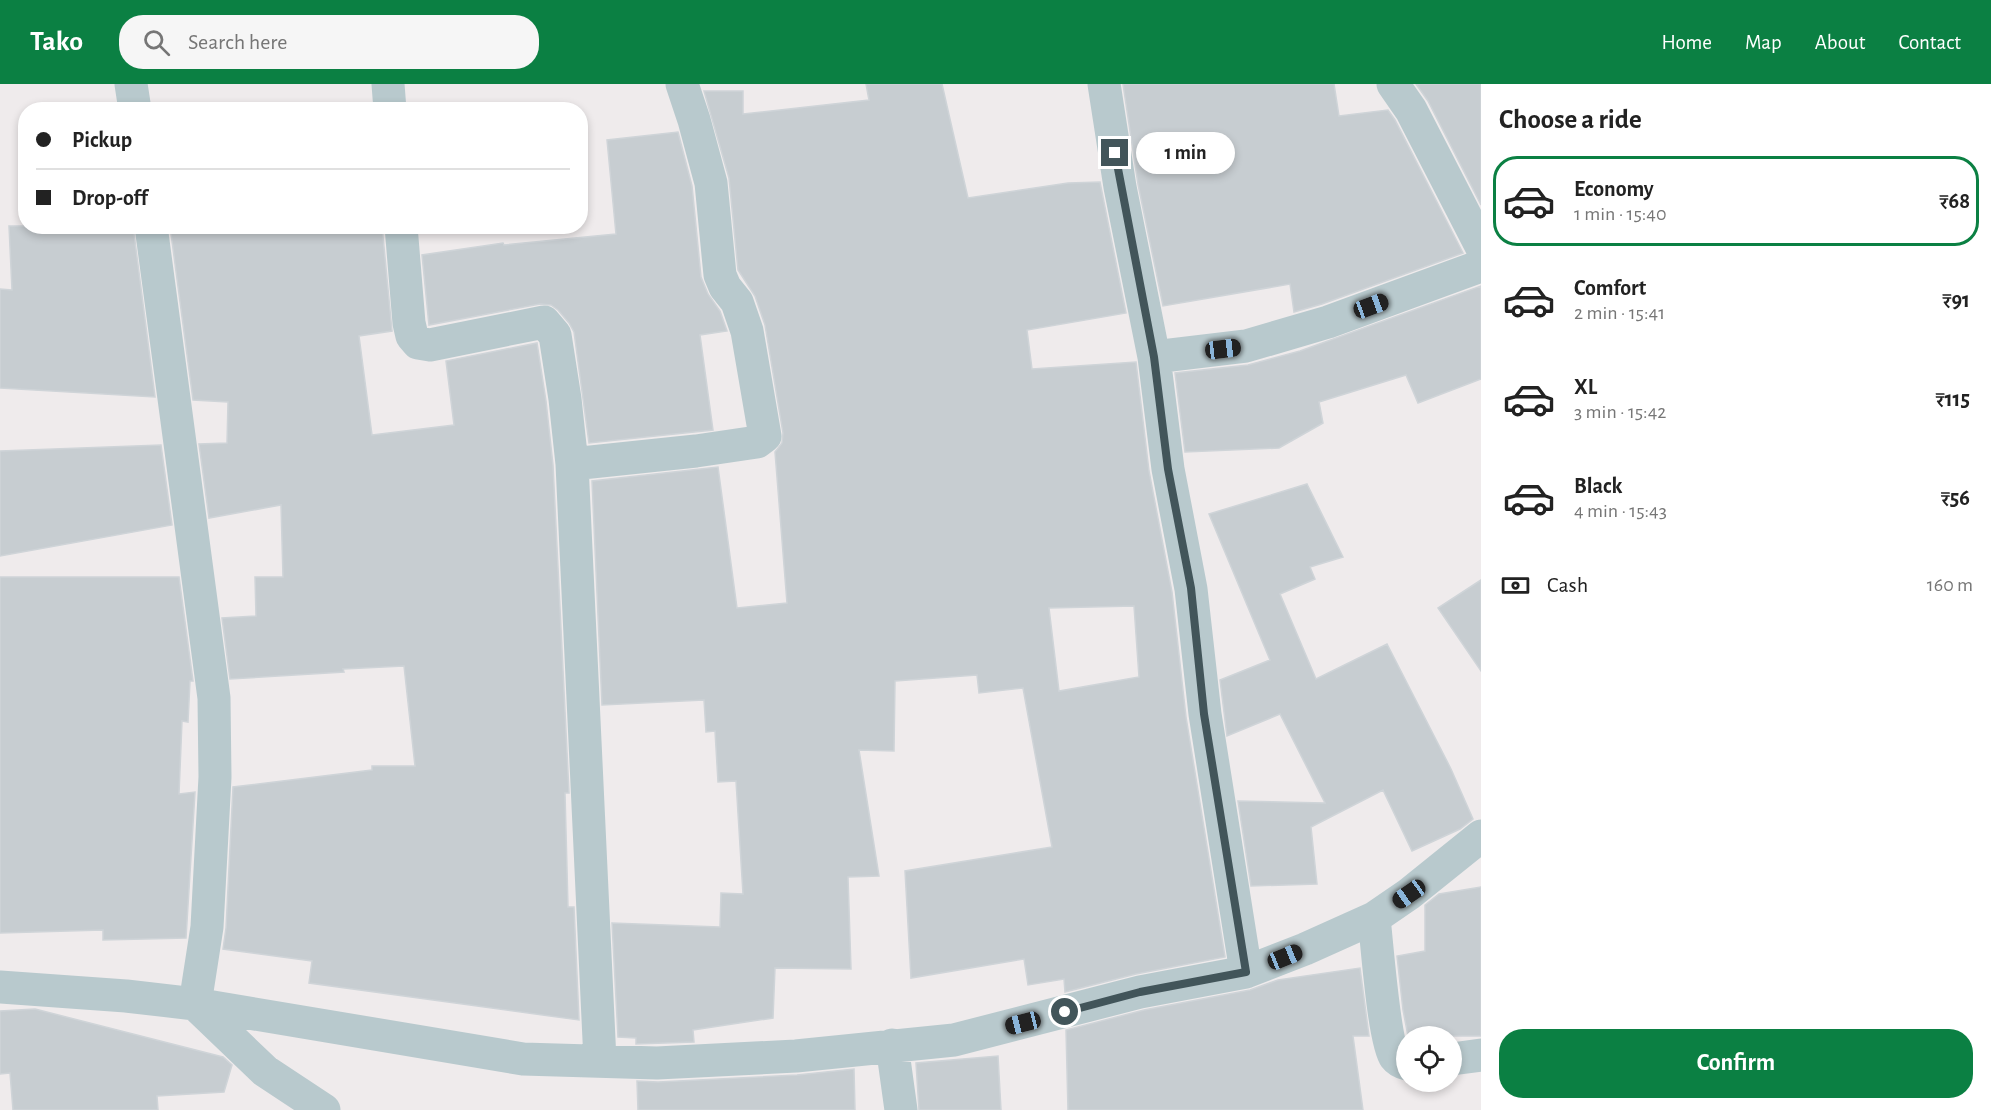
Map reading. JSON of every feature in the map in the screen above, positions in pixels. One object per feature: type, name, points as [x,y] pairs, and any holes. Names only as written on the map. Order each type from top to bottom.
[{"type":"street","points":[[131,84],[134,102]]},
{"type":"street","points":[[388,84],[389,102]]},
{"type":"street","points":[[572,464],[757,442],[765,435],[747,331],[737,302],[725,287],[720,275],[711,183],[694,120],[681,84]]},
{"type":"street","points":[[1104,84],[1120,187],[1154,357],[1168,469],[1191,588],[1204,714],[1246,972]]},
{"type":"street","points":[[1393,84],[1411,110],[1481,246]]},
{"type":"street","points":[[152,234],[214,698],[215,777],[207,915],[195,1004]]},
{"type":"street","points":[[402,234],[409,323],[412,336],[418,343],[430,345],[544,322],[555,335],[572,464],[600,1061]]},
{"type":"street","points":[[1154,357],[1246,346],[1328,322],[1481,266]]},
{"type":"street","points":[[0,987],[126,996],[195,1004],[523,1059],[692,1062],[796,1056],[954,1040],[1140,992],[1246,972],[1374,918],[1409,894],[1481,836]]},
{"type":"street","points":[[1374,918],[1388,1035],[1396,1058]]},
{"type":"street","points":[[195,1004],[265,1071],[324,1110]]},
{"type":"street","points":[[892,1046],[901,1110]]},
{"type":"street","points":[[1462,1058],[1481,1055]]},
{"type":"building","points":[[866,84],[942,84],[968,198],[1068,183],[1100,182],[1126,313],[1027,330],[1032,369],[1136,362],[1149,471],[1172,592],[1186,717],[1225,957],[1136,974],[1065,992],[1064,979],[1028,985],[1024,959],[911,978],[905,871],[1052,847],[1023,688],[979,693],[977,675],[895,681],[894,751],[859,750],[879,876],[848,877],[851,969],[775,968],[773,1018],[693,1030],[694,1042],[636,1044],[636,1038],[618,1037],[612,923],[720,927],[721,893],[743,894],[736,781],[718,782],[715,731],[706,732],[704,700],[602,705],[592,481],[718,467],[737,608],[787,603],[775,452],[782,443],[783,433],[765,325],[755,296],[738,270],[729,178],[704,91],[743,91],[743,114],[869,100]],"holes":[[[1134,606],[1139,677],[1059,691],[1049,608]]]},
{"type":"building","points":[[1123,84],[1334,84],[1339,116],[1388,110],[1463,253],[1294,312],[1290,284],[1163,306],[1138,184]]},
{"type":"building","points":[[1416,84],[1481,84],[1481,205],[1428,101]]},
{"type":"building","points":[[678,132],[692,186],[701,277],[708,294],[720,311],[727,331],[700,335],[713,430],[589,443],[574,332],[558,310],[551,305],[540,304],[429,325],[422,255],[503,243],[504,245],[616,234],[607,140]]},
{"type":"building","points":[[9,226],[18,226],[18,234],[134,234],[155,397],[0,388],[0,289],[12,290]]},
{"type":"building","points":[[171,234],[383,234],[392,331],[359,336],[372,435],[454,425],[446,361],[537,343],[553,465],[569,793],[565,793],[568,907],[574,907],[579,1020],[309,983],[312,961],[223,949],[233,787],[372,770],[372,766],[415,766],[404,666],[230,679],[222,618],[256,616],[255,577],[283,577],[281,505],[209,518],[199,444],[227,443],[228,402],[193,400]]},
{"type":"building","points":[[1481,286],[1481,379],[1418,403],[1406,375],[1319,402],[1323,423],[1279,448],[1185,452],[1175,373],[1248,365],[1300,351]]},
{"type":"building","points":[[161,445],[172,525],[0,556],[0,451]]},
{"type":"building","points":[[1307,484],[1343,557],[1310,567],[1315,579],[1280,594],[1316,679],[1387,644],[1451,769],[1473,819],[1460,829],[1412,851],[1383,790],[1311,827],[1317,884],[1251,886],[1238,801],[1325,803],[1280,714],[1227,736],[1220,680],[1270,660],[1209,514]]},
{"type":"building","points":[[0,577],[179,577],[193,681],[190,681],[188,722],[182,721],[179,794],[195,792],[186,938],[103,940],[103,930],[0,933]]},
{"type":"building","points":[[1481,580],[1481,671],[1438,608]]},
{"type":"building","points":[[1481,887],[1481,1036],[1462,1036],[1462,1026],[1406,1026],[1397,956],[1425,951],[1425,905],[1439,894]]},
{"type":"building","points":[[1360,968],[1369,1036],[1353,1036],[1363,1110],[1068,1110],[1066,1030],[1144,1010],[1250,990],[1278,980]]},
{"type":"building","points":[[35,1009],[223,1057],[232,1065],[224,1092],[157,1096],[158,1110],[13,1110],[10,1073],[0,1074],[0,1011]]},
{"type":"building","points":[[998,1056],[1001,1110],[919,1110],[916,1063]]},
{"type":"building","points":[[854,1069],[855,1110],[638,1110],[637,1081],[797,1075]]},
{"type":"route","points":[[1065,1012],[1140,992],[1246,972],[1204,714],[1191,588],[1168,469],[1154,357],[1115,153]]}]
